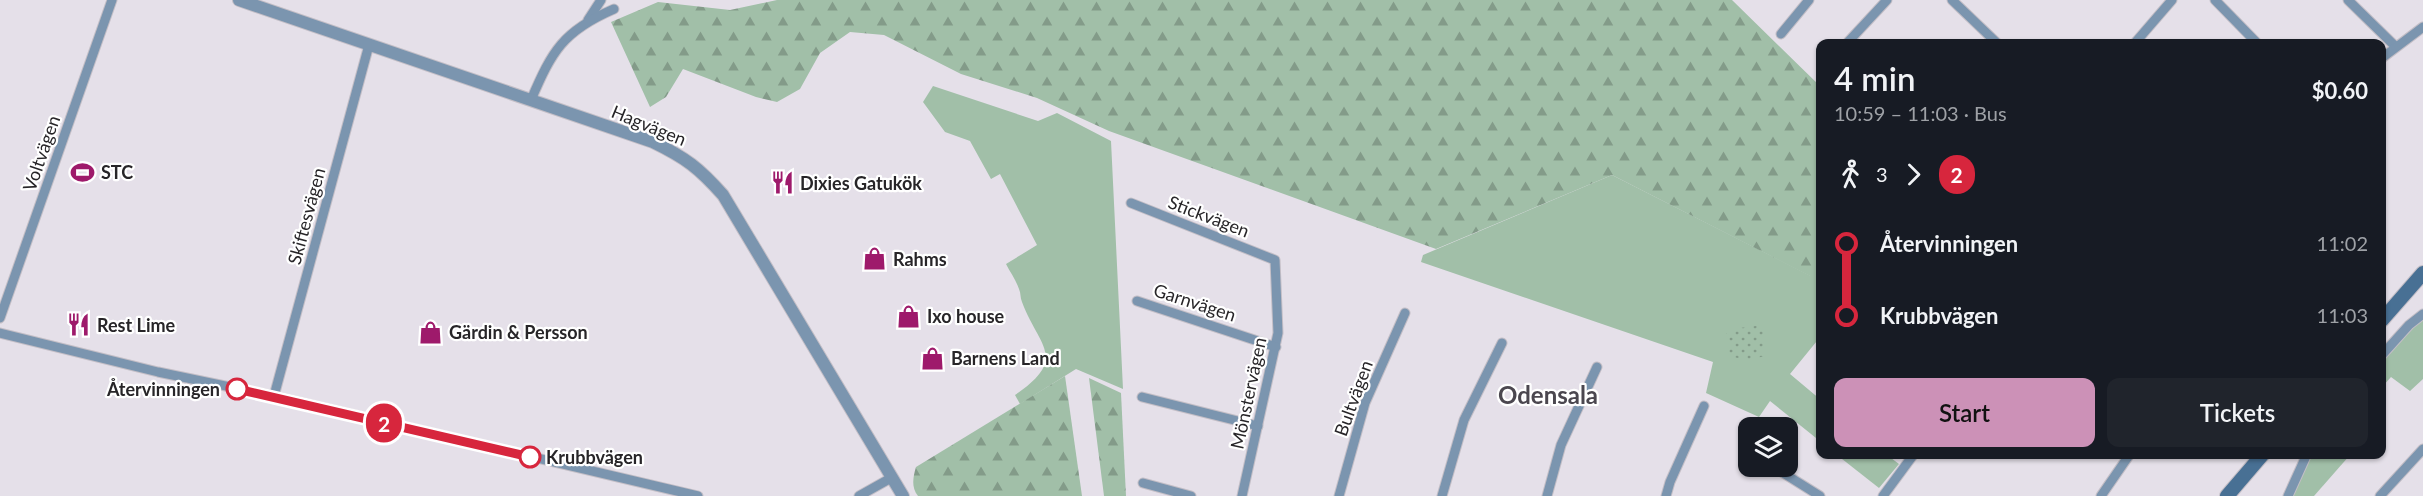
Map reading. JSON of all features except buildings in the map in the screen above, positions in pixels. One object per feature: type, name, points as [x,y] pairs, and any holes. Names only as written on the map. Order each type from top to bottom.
[{"type":"main road","points":[[2386,315],[2423,273]]},
{"type":"main road","points":[[2386,322],[2423,284]]},
{"type":"main road","points":[[2227,496],[2259,459]]},
{"type":"street","name":"Voltvägen","points":[[0,318],[112,0]]},
{"type":"street","name":"Hagvägen","points":[[239,0],[652,142],[683,156],[702,171],[723,195],[903,496]]},
{"type":"street","points":[[588,20],[601,0]]},
{"type":"street","points":[[1781,34],[1808,0]]},
{"type":"street","points":[[1851,39],[1887,0]]},
{"type":"street","points":[[1952,0],[1993,39]]},
{"type":"street","points":[[2138,39],[2172,0]]},
{"type":"street","points":[[2215,0],[2253,39]]},
{"type":"street","points":[[2355,2],[2396,46]]},
{"type":"street","points":[[531,100],[547,62],[571,34],[588,20],[614,9]]},
{"type":"street","points":[[2386,55],[2423,27]]},
{"type":"street","name":"Skiftesvägen","points":[[274,396],[369,45]]},
{"type":"street","name":"Stickvägen","points":[[1131,203],[1275,260]]},
{"type":"street","name":"Mönstervägen","points":[[1242,496],[1278,333],[1275,260]]},
{"type":"street","name":"Garnvägen","points":[[1137,301],[1276,347]]},
{"type":"street","name":"Bultvägen","points":[[1338,496],[1365,403],[1405,313]]},
{"type":"street","points":[[2386,351],[2409,325],[2423,314]]},
{"type":"street","points":[[0,333],[158,372],[274,396],[698,496]]},
{"type":"street","points":[[1442,496],[1464,420],[1502,343]]},
{"type":"street","points":[[1547,496],[1561,445],[1597,368]]},
{"type":"street","points":[[1142,397],[1258,426]]},
{"type":"street","points":[[1666,496],[1704,406]]},
{"type":"street","points":[[2380,496],[2423,449]]},
{"type":"street","points":[[1883,496],[1910,459]]},
{"type":"street","points":[[2101,496],[2127,459]]},
{"type":"street","points":[[2288,496],[2305,459]]},
{"type":"street","points":[[1790,477],[1820,496]]},
{"type":"street","points":[[859,496],[891,478]]},
{"type":"street","points":[[1143,483],[1191,496]]},
{"type":"green space","points":[[777,0],[1732,0],[1816,82],[1816,269],[1812,277],[1612,175],[1436,249],[1109,131],[1037,98],[961,74],[884,35],[850,32],[820,53],[800,89],[777,102],[756,97],[683,69],[666,97],[650,107],[611,22],[658,2],[730,10]]},
{"type":"green space","points":[[933,86],[1038,121],[1057,113],[1111,141],[1123,389],[1076,369],[1020,404],[1015,395],[1032,382],[1041,371],[1045,361],[1045,352],[1022,302],[1018,286],[1006,264],[1037,245],[1000,174],[991,179],[970,141],[945,132],[923,102]]},
{"type":"green space","points":[[1612,175],[1811,276],[1816,268],[1816,342],[1790,374],[1816,396],[1816,438],[1798,424],[1798,417],[1790,417],[1770,401],[1759,417],[1706,393],[1713,362],[1421,262],[1423,255]]},
{"type":"green space","points":[[2423,314],[2423,379],[2410,391],[2391,377],[2386,383],[2386,351]]},
{"type":"green space","points":[[1764,325],[1765,356],[1748,360],[1728,356],[1726,334],[1731,329]]},
{"type":"green space","points":[[1065,376],[1082,496],[918,496],[913,478],[916,467]]},
{"type":"green space","points":[[1089,378],[1121,393],[1126,496],[1104,496]]},
{"type":"green space","points":[[1842,459],[1892,459],[1899,464],[1879,488]]},
{"type":"green space","points":[[2305,459],[2346,459],[2314,496],[2288,496]]},
{"type":"bus line","name":"2","points":[[237,389],[530,457]]},
{"type":"place","name":"STC","points":[[83,172]]},
{"type":"place","name":"Dixies Gatukök","points":[[782,183]]},
{"type":"place","name":"Rahms","points":[[875,259]]},
{"type":"place","name":"Ixo house","points":[[909,316]]},
{"type":"place","name":"Rest Lime","points":[[79,325]]},
{"type":"place","name":"Gärdin & Persson","points":[[431,332]]},
{"type":"place","name":"Barnens Land","points":[[933,358]]},
{"type":"place","name":"Återvinningen","points":[[237,389]]},
{"type":"place","name":"Krubbvägen","points":[[530,457]]},
{"type":"district","name":"Odensala","points":[[1548,394]]}]
